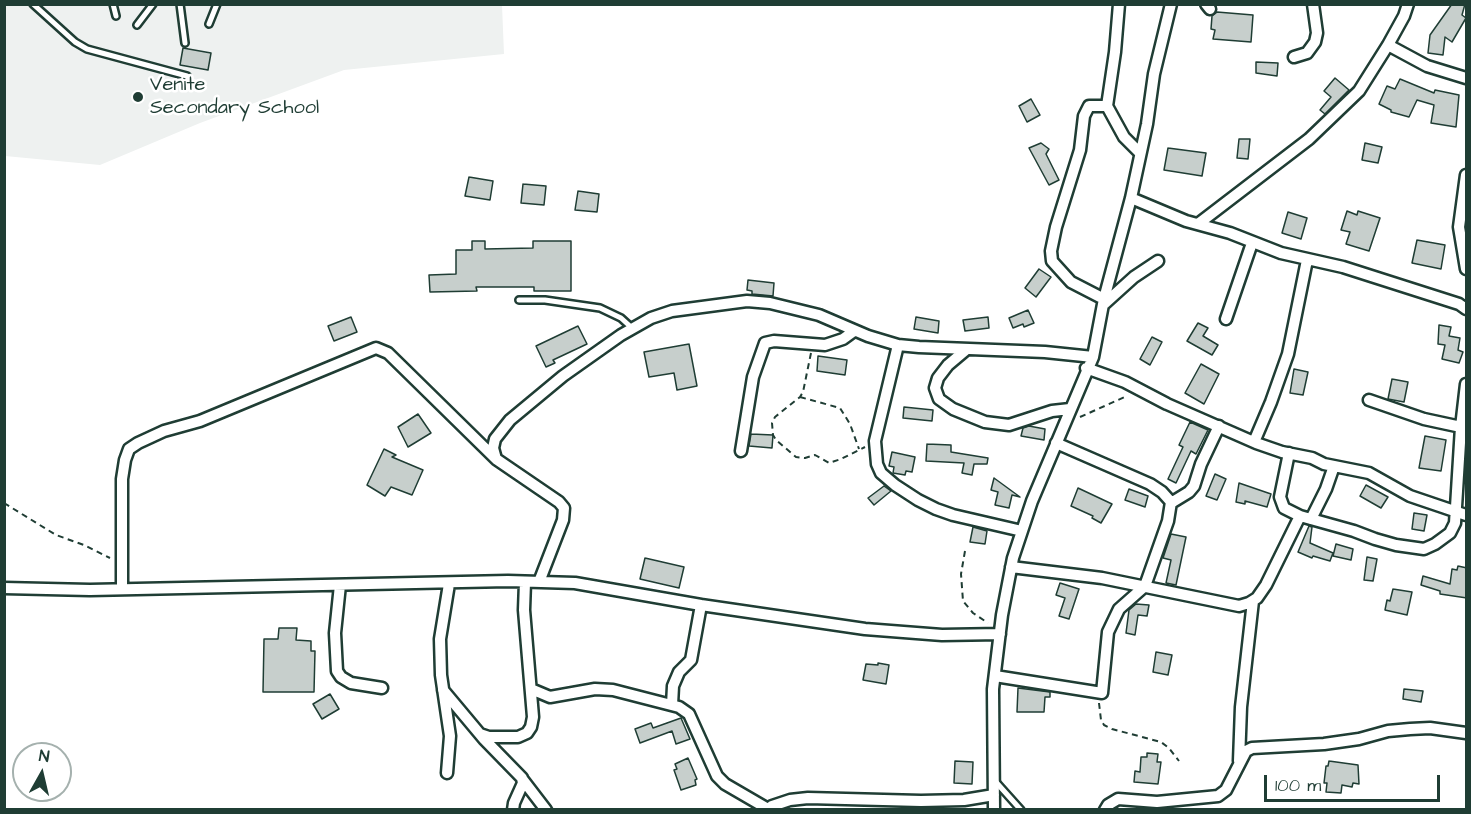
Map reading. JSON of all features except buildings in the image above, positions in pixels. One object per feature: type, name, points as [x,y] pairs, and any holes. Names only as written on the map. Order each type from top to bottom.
[{"type":"street","points":[[1119,4],[1107,106],[1124,136],[1140,153]]},
{"type":"street","points":[[994,810],[995,676],[1011,567],[1022,531],[1062,427],[1086,368],[1093,357],[1103,302],[1131,198],[1154,74],[1171,4]]},
{"type":"street","points":[[1294,57],[1307,53],[1315,42],[1317,33],[1313,4]]},
{"type":"street","points":[[1198,224],[1309,138],[1359,91],[1388,45],[1408,4]]},
{"type":"street","points":[[1388,45],[1427,66],[1467,78]]},
{"type":"street","points":[[1103,302],[1071,282],[1052,261],[1051,251],[1056,227],[1080,150],[1084,116],[1089,106],[1107,106]]},
{"type":"street","points":[[1467,175],[1465,203],[1459,227],[1467,269]]},
{"type":"street","points":[[1131,198],[1281,253],[1343,267],[1459,304],[1467,309]]},
{"type":"street","points":[[1226,319],[1252,243]]},
{"type":"street","points":[[1254,442],[1275,393],[1288,354],[1307,260]]},
{"type":"street","points":[[1103,302],[1158,261]]},
{"type":"street","points":[[496,459],[493,448],[495,439],[510,420],[586,358],[632,328],[672,311],[747,301],[770,303],[819,315],[854,331],[898,345],[1093,357]]},
{"type":"street","points":[[741,451],[753,377],[765,343],[774,341],[813,345],[835,342],[854,331]]},
{"type":"street","points":[[898,345],[875,442],[877,464],[881,473],[918,500],[952,515],[1022,531]]},
{"type":"street","points":[[123,589],[122,479],[129,449],[164,431],[200,421],[376,348],[388,352],[496,459],[559,502],[564,508],[563,520],[539,582]]},
{"type":"street","points":[[967,349],[948,365],[938,378],[935,388],[939,399],[953,409],[985,422],[1009,425],[1052,411],[1070,409]]},
{"type":"street","points":[[1086,368],[1108,375],[1254,442],[1334,466],[1369,473],[1410,496],[1462,514]]},
{"type":"street","points":[[1288,453],[1280,501],[1284,508],[1300,516],[1396,545],[1424,549],[1450,533],[1462,514],[1464,447],[1461,427],[1467,384]]},
{"type":"street","points":[[1369,400],[1424,419],[1461,427]]},
{"type":"street","points":[[1171,503],[1189,492],[1194,486],[1203,458],[1219,426]]},
{"type":"street","points":[[995,676],[1035,681],[1099,694],[1103,691],[1106,642],[1113,621],[1126,601],[1145,586],[1162,542],[1171,503],[1169,498],[1150,484],[1056,443]]},
{"type":"street","points":[[1311,519],[1326,489],[1334,466]]},
{"type":"street","points":[[1011,567],[1083,575],[1239,606],[1253,601],[1266,585],[1300,516]]},
{"type":"street","points":[[480,734],[504,738],[518,737],[527,733],[531,727],[533,717],[524,609],[525,582]]},
{"type":"street","points":[[4,588],[123,589],[575,583],[700,605],[865,629],[942,634],[1000,631]]},
{"type":"street","points":[[447,773],[450,729],[442,689],[440,639],[449,584]]},
{"type":"street","points":[[340,585],[335,633],[337,671],[341,677],[351,683],[382,688]]},
{"type":"street","points":[[1239,761],[1241,707],[1253,601]]},
{"type":"street","points":[[672,705],[673,686],[679,672],[691,660],[700,605]]},
{"type":"street","points":[[442,689],[523,780],[546,810]]},
{"type":"street","points":[[531,689],[550,697],[595,689],[613,690],[672,705],[689,714],[717,776],[725,784],[768,809],[790,800],[807,798],[932,801],[964,800],[994,795]]},
{"type":"street","points":[[1105,810],[1108,805],[1118,800],[1157,802],[1218,796],[1226,790],[1246,751],[1252,748],[1324,744],[1359,739],[1388,731],[1430,728],[1467,733]]},
{"type":"street","points":[[513,810],[523,780]]},
{"type":"lane","points":[[33,4],[75,42],[87,49],[187,76]]},
{"type":"lane","points":[[113,4],[116,16]]},
{"type":"lane","points":[[137,25],[153,4]]},
{"type":"lane","points":[[180,4],[185,43]]},
{"type":"lane","points":[[209,24],[217,4]]},
{"type":"lane","points":[[519,300],[544,300],[600,308],[621,318],[632,328]]},
{"type":"lane","points":[[994,780],[1021,810]]},
{"type":"path","points":[[813,345],[800,397],[775,417],[772,423],[773,435],[790,453],[800,459],[815,455],[830,463],[875,442]]},
{"type":"path","points":[[1062,427],[1140,390]]},
{"type":"path","points":[[800,397],[840,408],[850,424],[859,450]]},
{"type":"path","points":[[4,503],[56,535],[84,545],[123,564]]},
{"type":"path","points":[[965,551],[961,574],[963,601],[973,613],[1000,631]]},
{"type":"path","points":[[1099,694],[1100,713],[1104,725],[1161,742],[1179,761]]},
{"type":"shaded area","name":"Venite Secondary School","points":[[4,5],[502,5],[504,54],[344,70],[200,123],[100,165],[5,156]]},
{"type":"place","name":"Venite Secondary School","points":[[138,97]]}]
